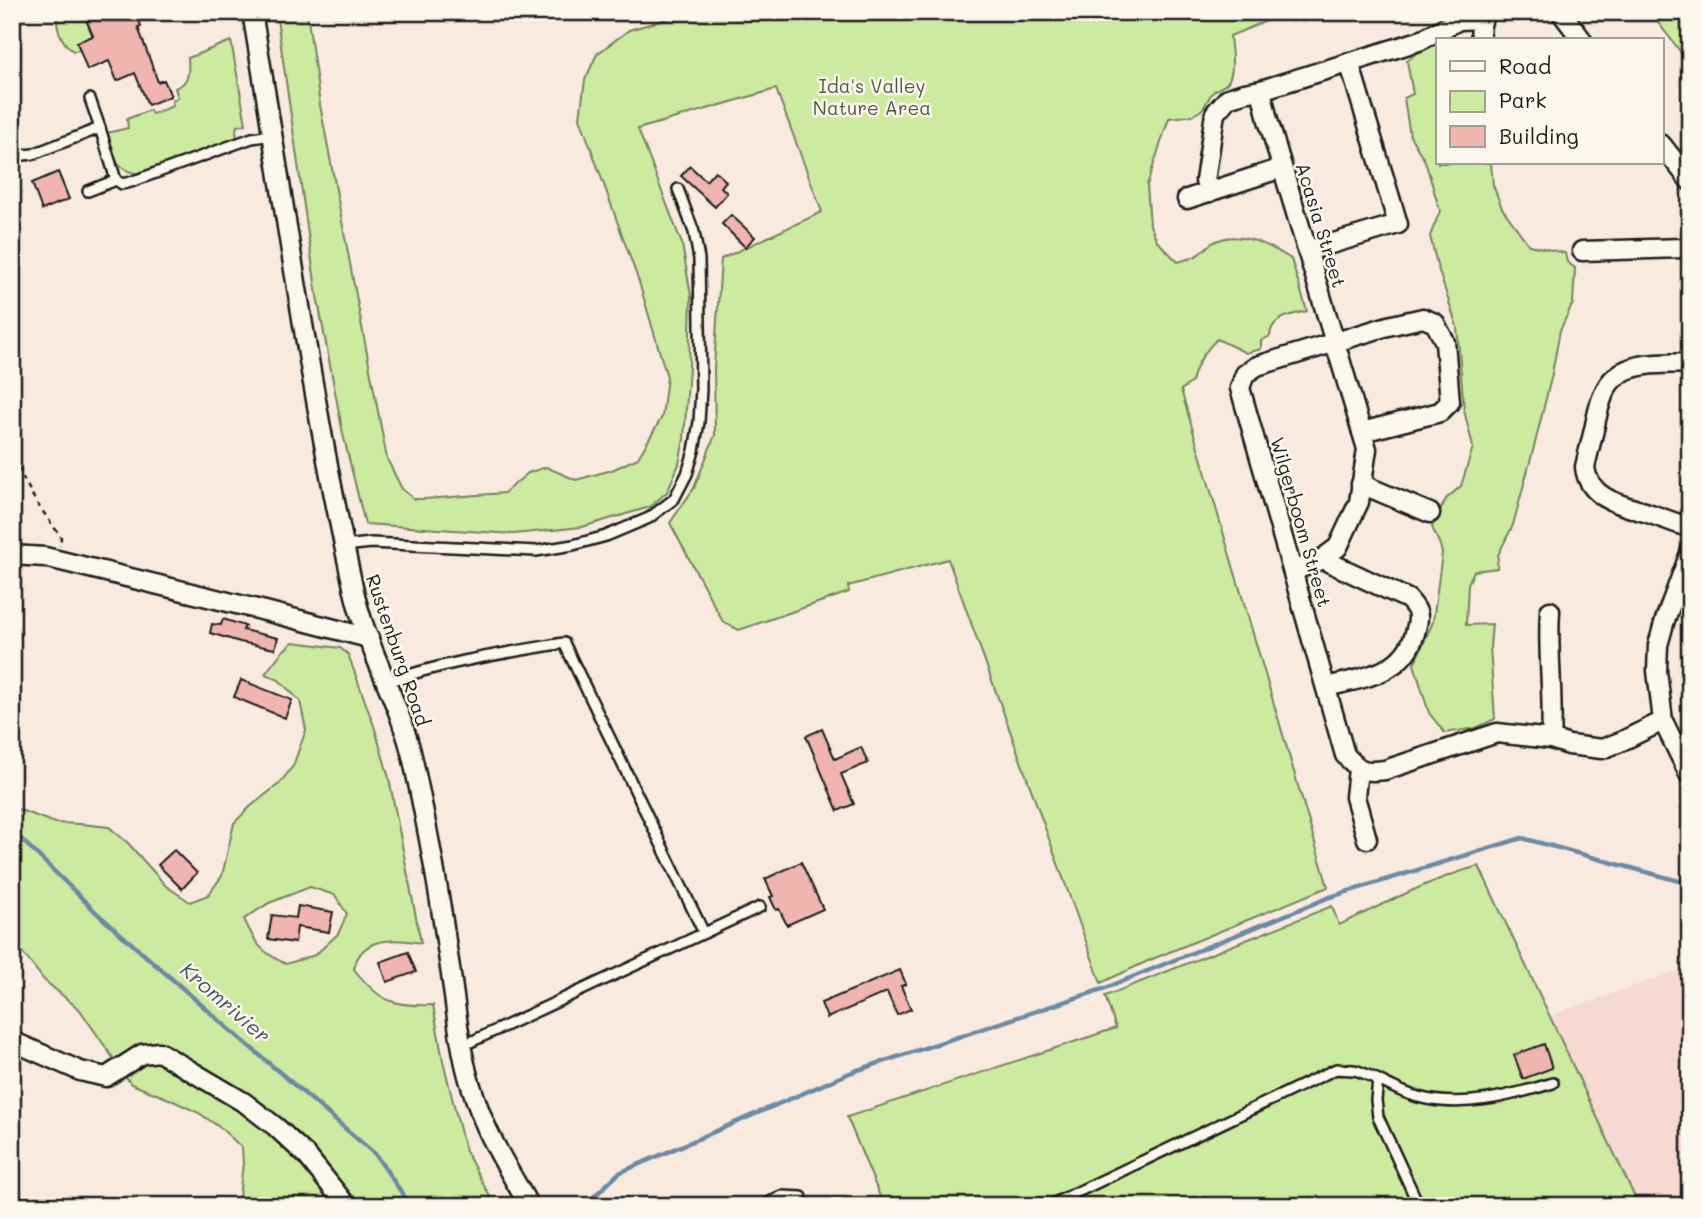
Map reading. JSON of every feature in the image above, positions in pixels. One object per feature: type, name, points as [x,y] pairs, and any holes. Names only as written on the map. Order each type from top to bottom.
[{"type":"street","name":"Rustenburg Road","points":[[252,12],[299,304],[354,595],[412,756],[430,842],[469,1080],[485,1124],[529,1206]]},
{"type":"street","points":[[1561,12],[1580,38]]},
{"type":"street","points":[[1210,192],[1205,181],[1215,113],[1228,98],[1419,41],[1459,20],[1484,16],[1481,38]]},
{"type":"street","points":[[1307,251],[1398,224],[1349,62]]},
{"type":"street","name":"Acasia Street","points":[[1261,90],[1367,449],[1359,502],[1338,547],[1322,559],[1294,571]]},
{"type":"street","points":[[1664,148],[1690,181]]},
{"type":"street","points":[[1186,199],[1282,168]]},
{"type":"street","points":[[1582,251],[1684,248],[1690,245]]},
{"type":"street","points":[[1335,343],[1423,318],[1435,323],[1445,342],[1450,402],[1440,412],[1362,432]]},
{"type":"street","name":"Wilgerboom Street","points":[[1335,343],[1257,366],[1245,374],[1240,388],[1345,755],[1358,769]]},
{"type":"street","points":[[1690,363],[1646,365],[1624,371],[1615,377],[1601,398],[1585,467],[1589,483],[1605,499],[1690,528]]},
{"type":"street","points":[[1361,484],[1430,513]]},
{"type":"street","points":[[1690,553],[1658,645],[1657,671],[1663,721],[1690,776]]},
{"type":"street","points":[[12,555],[45,558],[369,638]]},
{"type":"street","points":[[1322,559],[1408,599],[1417,608],[1419,620],[1413,640],[1401,659],[1389,668],[1326,687]]},
{"type":"street","points":[[1550,611],[1548,635],[1553,715],[1551,739]]},
{"type":"street","points":[[1367,839],[1355,797],[1358,769],[1370,772],[1385,770],[1497,733],[1551,739],[1569,746],[1602,749],[1663,721]]},
{"type":"street","points":[[12,1041],[80,1071],[106,1077],[142,1054],[159,1052],[245,1103],[276,1126],[307,1156],[347,1206]]},
{"type":"lane","points":[[90,99],[116,180],[122,184],[252,138],[273,135]]},
{"type":"lane","points":[[12,145],[24,155],[33,154],[100,128]]},
{"type":"lane","points":[[88,191],[116,180]]},
{"type":"lane","points":[[345,546],[371,542],[536,551],[606,536],[649,518],[674,499],[687,474],[694,451],[701,389],[699,259],[694,232],[678,189]]},
{"type":"lane","points":[[387,682],[408,674],[489,655],[564,643],[704,933]]},
{"type":"lane","points":[[462,1046],[760,906]]},
{"type":"lane","points":[[1048,1206],[1336,1069],[1356,1070],[1418,1097],[1448,1101],[1487,1099],[1553,1083]]},
{"type":"lane","points":[[1378,1080],[1378,1117],[1419,1206]]},
{"type":"lane","points":[[762,1206],[782,1196],[802,1197]]},
{"type":"path","points":[[12,449],[36,502],[61,537],[60,549],[45,558]]},
{"type":"shaded area","points":[[1690,966],[1690,1206],[1639,1206],[1549,1016]]},
{"type":"green space","points":[[59,12],[83,12],[93,36],[77,42],[80,50],[73,51],[62,39],[57,22]]},
{"type":"green space","name":"Ida's Valley Nature Area","points":[[276,12],[307,12],[320,105],[387,459],[402,489],[414,499],[425,499],[504,493],[528,473],[546,467],[576,480],[612,470],[638,458],[662,417],[667,377],[639,282],[580,118],[585,80],[597,54],[629,30],[691,12],[1288,12],[1230,36],[1232,61],[1229,80],[1212,93],[1201,111],[1188,116],[1169,118],[1147,185],[1150,225],[1157,241],[1178,262],[1197,256],[1212,243],[1222,239],[1232,237],[1253,240],[1291,259],[1307,311],[1278,321],[1270,336],[1261,341],[1261,349],[1246,353],[1217,339],[1201,359],[1192,382],[1181,390],[1328,887],[1101,983],[948,559],[848,586],[849,592],[739,630],[723,622],[670,523],[694,488],[715,435],[714,368],[721,259],[822,212],[776,89],[638,129],[682,244],[691,296],[684,439],[679,464],[667,492],[650,507],[582,527],[514,534],[365,524],[343,434],[317,296]]},
{"type":"green space","points":[[1650,12],[1690,12],[1690,64]]},
{"type":"green space","points":[[231,41],[246,124],[237,126],[237,138],[139,174],[119,165],[113,155],[107,133],[128,128],[127,119],[150,110],[152,114],[173,106],[172,101],[178,98],[175,88],[184,83],[188,76],[188,58]]},
{"type":"green space","points":[[1436,44],[1436,164],[1491,164],[1493,185],[1502,208],[1529,245],[1565,253],[1567,262],[1575,268],[1573,303],[1560,330],[1552,374],[1513,525],[1498,555],[1497,568],[1474,571],[1468,584],[1466,625],[1492,624],[1490,647],[1495,719],[1476,728],[1445,733],[1429,713],[1414,664],[1433,622],[1442,553],[1432,527],[1446,499],[1461,486],[1473,447],[1464,410],[1457,327],[1430,236],[1440,211],[1425,161],[1410,136],[1404,98],[1413,94],[1407,61]]},
{"type":"green space","points":[[293,642],[340,648],[348,654],[389,778],[421,943],[390,940],[371,945],[363,950],[354,969],[371,988],[388,1000],[407,1005],[433,1005],[443,1061],[465,1150],[495,1206],[238,1206],[242,1148],[222,1129],[199,1113],[131,1084],[80,1010],[44,980],[12,939],[12,807],[55,823],[109,827],[128,843],[166,886],[190,902],[208,895],[222,876],[234,823],[279,784],[293,766],[306,730],[300,701],[279,680],[265,674]],"holes":[[[310,887],[335,895],[347,914],[338,934],[315,955],[286,964],[260,946],[244,919],[269,903]]]},
{"type":"green space","points":[[1479,866],[1639,1206],[884,1206],[847,1117],[1116,1028],[1105,996],[1332,906],[1339,925],[1425,885]]},
{"type":"building","points":[[83,12],[132,12],[133,16],[137,15],[141,26],[138,27],[158,82],[164,80],[171,96],[148,105],[135,73],[117,81],[109,61],[87,70],[77,42],[93,36]]},
{"type":"building","points":[[690,166],[706,181],[715,171],[726,181],[721,187],[727,193],[715,207],[681,176]]},
{"type":"building","points":[[58,172],[69,199],[42,210],[32,183]]},
{"type":"building","points":[[731,215],[755,237],[745,247],[722,224]]},
{"type":"building","points":[[223,619],[245,626],[243,630],[278,638],[275,649],[210,633],[212,624],[221,625]]},
{"type":"building","points":[[241,680],[292,700],[285,718],[234,697]]},
{"type":"building","points":[[822,729],[835,759],[861,747],[868,763],[841,774],[854,804],[838,811],[806,736]]},
{"type":"building","points":[[174,850],[197,873],[182,889],[158,865]]},
{"type":"building","points":[[801,862],[823,909],[787,925],[779,909],[776,910],[765,879]]},
{"type":"building","points":[[298,906],[333,912],[329,932],[297,927],[295,943],[268,939],[272,915],[296,918]]},
{"type":"building","points":[[408,952],[416,972],[387,982],[380,962]]},
{"type":"building","points":[[900,970],[906,984],[901,986],[911,1009],[897,1015],[887,992],[827,1018],[821,1003]]},
{"type":"building","points":[[1544,1044],[1552,1068],[1523,1079],[1514,1055]]},
{"type":"waterway","name":"Kromrivier","points":[[12,830],[99,915],[375,1154],[411,1206]]},
{"type":"waterway","points":[[584,1206],[619,1173],[852,1072],[1103,989],[1330,897],[1522,838],[1690,884]]}]
